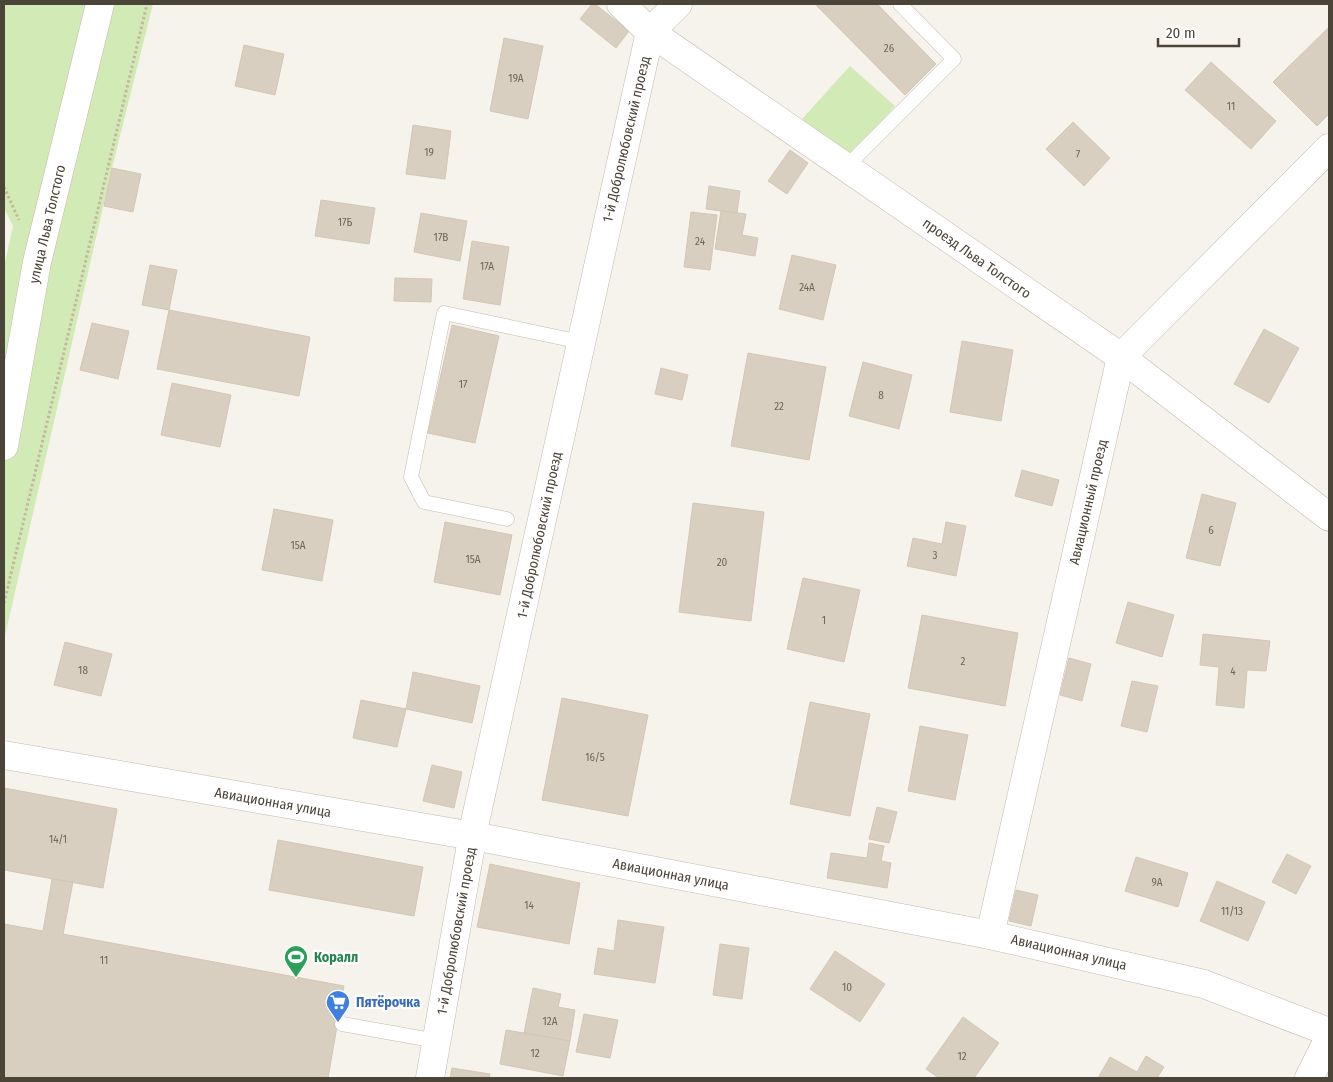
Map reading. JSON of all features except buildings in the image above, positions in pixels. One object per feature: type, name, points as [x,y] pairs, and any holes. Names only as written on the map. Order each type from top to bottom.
[{"type":"street","name":"улица Льва Толстого","points":[[4,446],[37,262],[100,4]]},
{"type":"street","name":"проезд Льва Толстого","points":[[621,4],[650,32],[1121,357],[1329,517]]},
{"type":"street","points":[[650,32],[678,4]]},
{"type":"street","name":"1-й Добролюбовский проезд","points":[[430,1078],[472,836],[650,32]]},
{"type":"street","points":[[1121,357],[1329,148]]},
{"type":"street","name":"Авиационный проезд","points":[[990,934],[1121,357]]},
{"type":"street","name":"Авиационная улица","points":[[4,755],[472,836],[990,934],[1204,984],[1329,1032]]},
{"type":"street","points":[[1309,1078],[1329,1038]]},
{"type":"lane","points":[[846,167],[954,59],[900,4]]},
{"type":"lane","points":[[507,519],[424,502],[411,477],[444,312],[581,342]]},
{"type":"lane","points":[[342,1024],[436,1040]]},
{"type":"path","points":[[4,603],[147,4]]},
{"type":"green space","points":[[4,4],[153,4],[112,168],[4,640],[4,267],[13,226],[4,208]]},
{"type":"green space","points":[[850,66],[895,106],[848,159],[802,119]]},
{"type":"place","name":"Коралл","points":[[296,978]]},
{"type":"place","name":"Пятёрочка","points":[[338,1023]]}]
